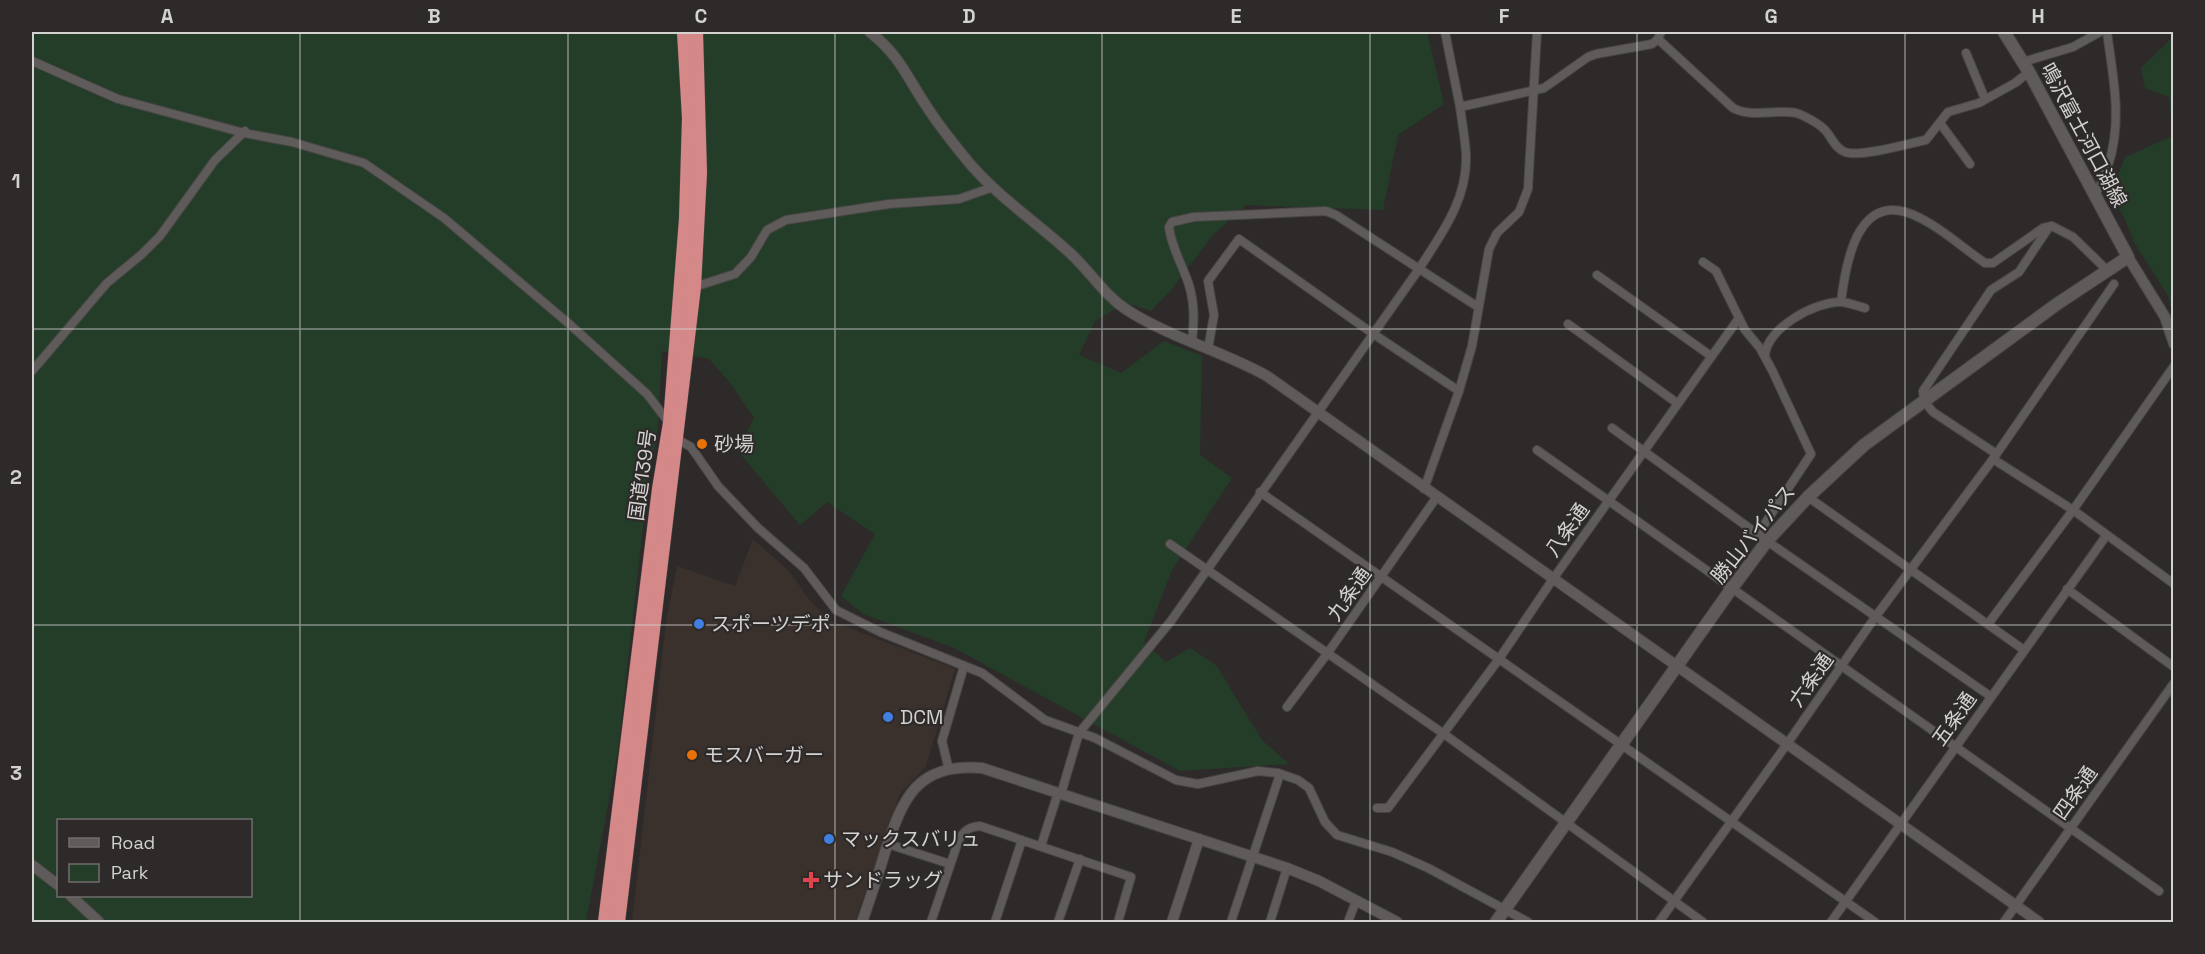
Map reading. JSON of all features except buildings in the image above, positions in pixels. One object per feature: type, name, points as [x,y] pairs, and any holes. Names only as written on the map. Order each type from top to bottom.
[{"type":"highway","name":"国道139号","points":[[605,922],[658,500],[670,423],[681,298],[688,174],[689,118],[684,32]]},
{"type":"highway","name":"国道139号","points":[[618,922],[694,287],[700,173],[696,32]]},
{"type":"main road","name":"鳴沢富士河口湖線","points":[[2004,32],[2026,67],[2128,257]]},
{"type":"main road","name":"勝山バイパス","points":[[1496,922],[1732,588],[1763,537],[1864,445],[2057,304],[2128,257]]},
{"type":"street","points":[[870,32],[895,54],[933,115],[972,165],[993,187],[1070,253],[1112,299],[1147,321],[1267,376],[2039,922]]},
{"type":"street","points":[[1041,846],[1079,733],[1171,621],[1419,269],[1449,222],[1459,201],[1464,181],[1466,155],[1460,107],[1445,32]]},
{"type":"street","points":[[1424,489],[1460,391],[1472,346],[1489,249],[1497,233],[1520,212],[1528,189],[1537,32]]},
{"type":"street","points":[[1460,107],[1544,88],[1588,57],[1652,44],[1660,35],[1733,108],[1742,113],[1797,113],[1824,128],[1834,144],[1845,152],[1861,153],[1926,140],[1948,112],[1985,99],[2015,83],[2026,67],[2073,47],[2100,32]]},
{"type":"street","points":[[2094,196],[2103,180],[2115,145],[2116,108],[2107,32]]},
{"type":"street","points":[[1966,53],[1985,99]]},
{"type":"street","points":[[32,61],[118,99],[292,142],[364,163],[444,218],[567,322],[647,394],[670,423],[677,439],[691,447],[718,486],[758,528],[804,568],[836,610],[880,632],[982,673],[1045,720],[1095,738],[1176,780],[1198,784],[1258,771],[1280,774],[1298,780],[1309,788],[1325,822],[1337,835],[1392,852],[1419,864],[1528,922]]},
{"type":"street","points":[[1940,123],[1970,164]]},
{"type":"street","points":[[32,370],[107,283],[160,236],[215,160],[245,131]]},
{"type":"street","points":[[694,287],[735,274],[751,257],[766,230],[786,220],[889,204],[959,199],[993,187]]},
{"type":"street","points":[[1841,302],[1846,263],[1855,237],[1868,220],[1884,210],[1904,211],[1921,218],[1985,263],[1994,263],[2043,228],[2052,226],[2073,237],[2108,271]]},
{"type":"street","points":[[1192,342],[1193,302],[1169,227],[1172,222],[1194,217],[1326,211],[1336,215],[1478,307]]},
{"type":"street","points":[[2049,226],[2019,272],[1991,290],[1923,391],[1924,401],[1933,412],[2174,584]]},
{"type":"street","points":[[1208,349],[1214,315],[1208,281],[1239,239],[1372,333],[1460,391]]},
{"type":"street","points":[[2128,257],[2164,317],[2174,344]]},
{"type":"street","points":[[1703,262],[1716,271],[1745,330],[1765,356],[1811,454],[1763,537]]},
{"type":"street","points":[[1597,274],[1711,356]]},
{"type":"street","name":"六条通","points":[[1659,922],[1876,616],[1994,456],[2114,284]]},
{"type":"street","points":[[1765,356],[1768,344],[1782,327],[1816,307],[1841,302],[1865,308]]},
{"type":"street","name":"八条通","points":[[1377,808],[1388,808],[1444,734],[1739,318]]},
{"type":"street","points":[[1568,324],[1677,403]]},
{"type":"street","points":[[1988,624],[2073,510],[2174,366]]},
{"type":"street","points":[[1612,428],[1990,696]]},
{"type":"street","points":[[1537,450],[2159,891]]},
{"type":"street","points":[[1260,492],[1730,823],[1875,922]]},
{"type":"street","points":[[1808,496],[2024,650]]},
{"type":"street","name":"九条通","points":[[1287,707],[1328,654],[1437,498]]},
{"type":"street","name":"五条通","points":[[1831,922],[2106,536]]},
{"type":"street","points":[[1170,544],[1444,734],[1703,922]]},
{"type":"street","points":[[2067,589],[2174,667]]},
{"type":"street","points":[[949,770],[942,741],[964,666]]},
{"type":"street","name":"四条通","points":[[2004,922],[2174,683]]},
{"type":"street","points":[[862,922],[902,804],[915,787],[928,778],[949,770],[966,767],[982,768],[1287,868],[1319,881],[1397,922]]},
{"type":"street","points":[[1232,922],[1280,774]]},
{"type":"street","points":[[931,922],[959,839],[963,832],[971,827],[980,826],[1131,877],[1118,922]]},
{"type":"street","points":[[1172,922],[1200,839]]},
{"type":"street","points":[[995,922],[1022,840]]},
{"type":"street","points":[[888,844],[950,864]]},
{"type":"street","points":[[1059,922],[1080,859]]},
{"type":"street","points":[[32,865],[57,884]]},
{"type":"street","points":[[1270,922],[1287,868]]},
{"type":"street","points":[[72,897],[99,922]]},
{"type":"street","points":[[1348,922],[1356,901]]},
{"type":"shaded area","points":[[753,539],[790,572],[808,598],[829,620],[955,669],[926,766],[900,794],[855,922],[632,922],[666,622],[677,566],[735,586]]},
{"type":"green space","points":[[32,32],[1427,32],[1444,104],[1398,135],[1383,210],[1246,205],[1212,236],[1172,289],[1151,311],[1126,303],[1095,321],[1079,355],[1121,373],[1164,341],[1202,356],[1200,455],[1232,478],[1172,570],[1144,642],[1166,662],[1190,648],[1216,665],[1262,740],[1289,764],[1180,771],[954,648],[863,614],[841,596],[875,534],[827,502],[800,525],[737,450],[754,418],[731,384],[709,359],[662,351],[658,428],[647,490],[618,751],[586,922],[32,922]]},
{"type":"green space","points":[[2174,37],[2173,316],[2168,296],[2134,242],[2111,194],[2125,157],[2173,136],[2169,97],[2145,88],[2141,68]]},
{"type":"place","name":"砂場","points":[[702,444]]},
{"type":"place","name":"スポーツデポ","points":[[699,624]]},
{"type":"place","name":"DCM","points":[[888,717]]},
{"type":"place","name":"モスバーガー","points":[[692,755]]},
{"type":"place","name":"マックスバリュ","points":[[829,839]]},
{"type":"place","name":"サンドラッグ","points":[[811,880]]}]
